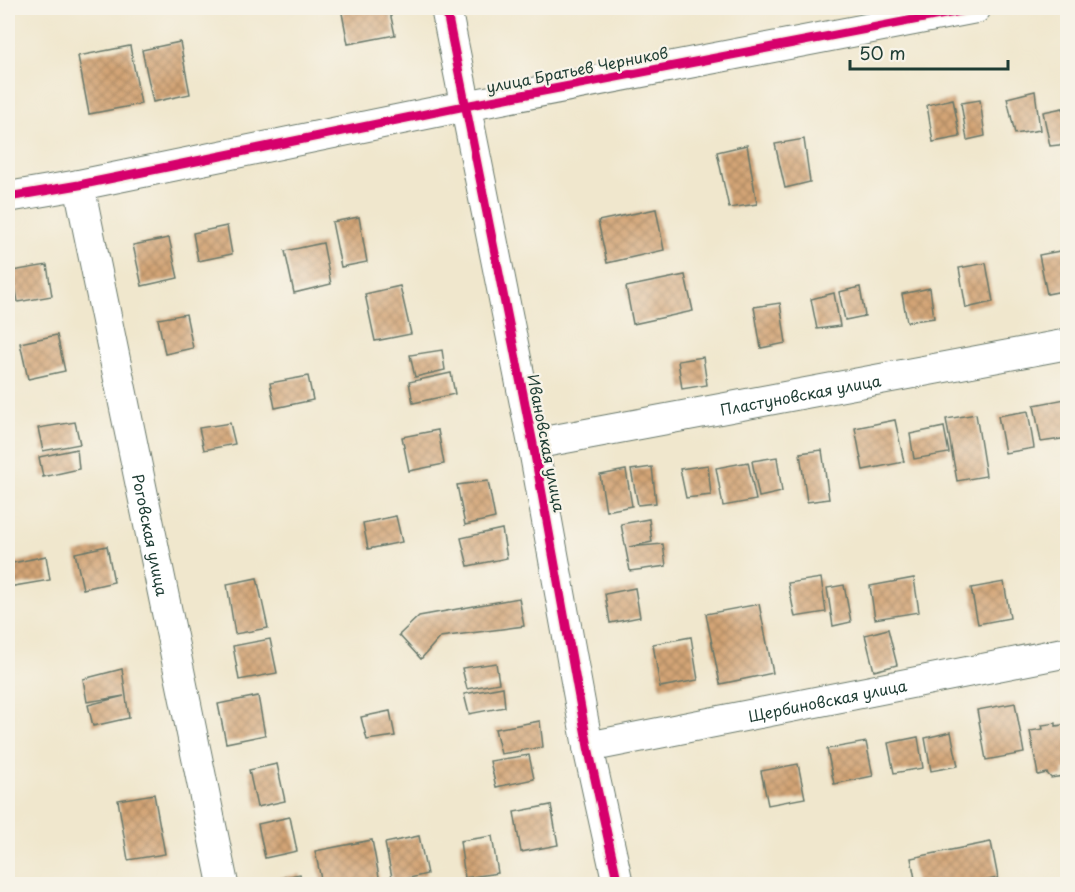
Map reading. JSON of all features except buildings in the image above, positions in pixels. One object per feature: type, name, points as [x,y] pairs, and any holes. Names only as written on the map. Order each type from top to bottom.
[{"type":"street","name":"Ивановская улица","points":[[446,8],[533,444],[612,883]]},
{"type":"street","name":"улица Братьев Черников","points":[[8,197],[79,185],[465,106],[849,19],[976,8]]},
{"type":"street","name":"Роговская улица","points":[[79,185],[223,885]]},
{"type":"street","name":"Пластуновская улица","points":[[533,444],[1068,344]]},
{"type":"street","name":"Щербиновская улица","points":[[588,747],[1068,652]]},
{"type":"cycle path","points":[[446,8],[533,444],[588,747],[618,884]]},
{"type":"cycle path","points":[[8,197],[79,185],[465,106],[976,8]]}]
